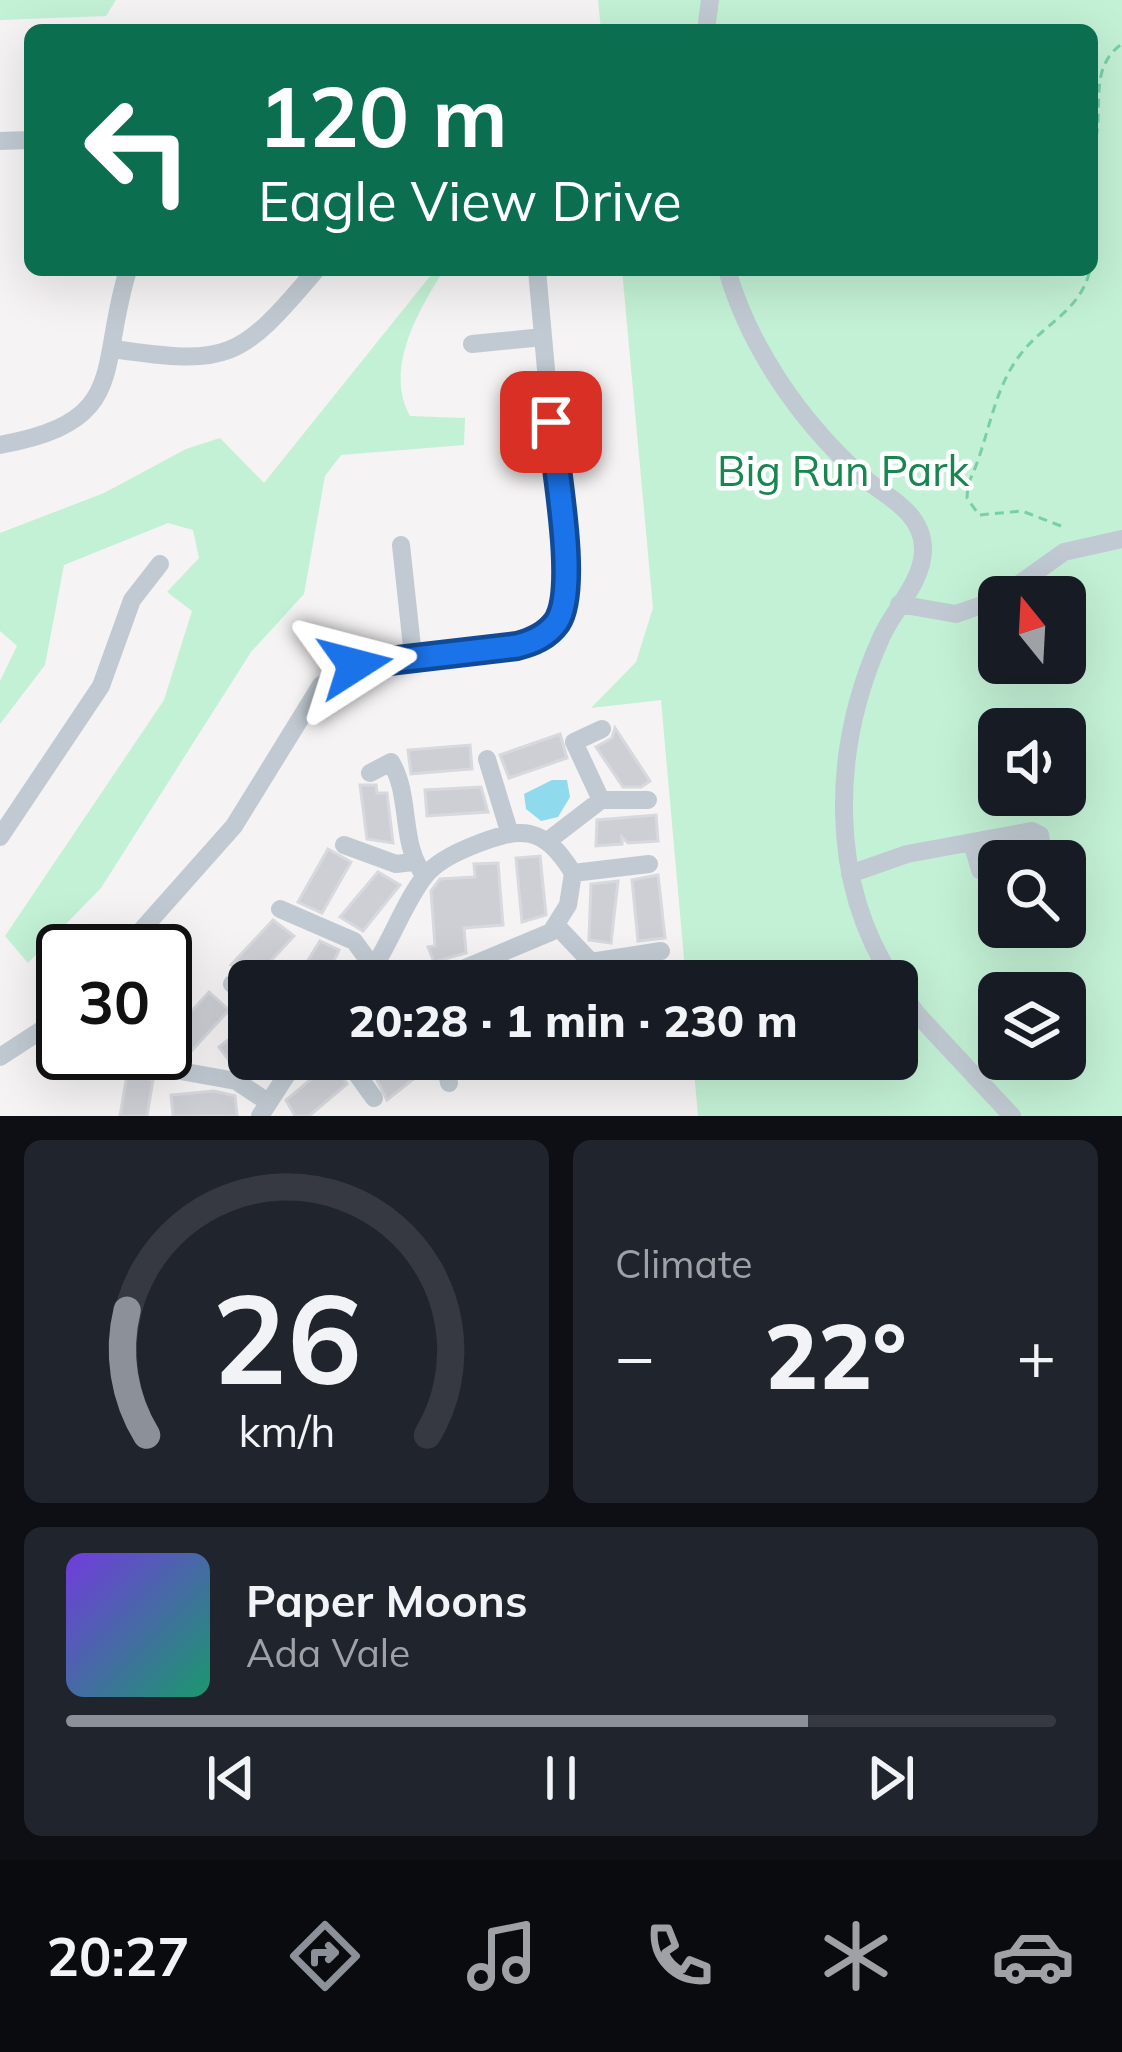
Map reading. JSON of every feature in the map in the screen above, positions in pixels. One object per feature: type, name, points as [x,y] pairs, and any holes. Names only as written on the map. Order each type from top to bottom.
[{"type":"street","points":[[0,445],[39,438],[76,421],[102,388],[127,276]]},
{"type":"street","points":[[113,349],[183,359],[233,351],[270,323],[311,276]]},
{"type":"street","points":[[147,924],[234,826],[321,685],[370,660],[517,646],[540,639],[557,622],[566,591],[538,276]]},
{"type":"street","points":[[729,276],[751,332],[802,412],[864,478],[906,509],[920,530],[924,551],[918,575],[868,668],[854,716],[844,824],[850,874],[870,938],[883,960]]},
{"type":"street","points":[[472,344],[543,338]]},
{"type":"street","points":[[1031,576],[1064,552],[1122,538]]},
{"type":"street","points":[[401,545],[413,656]]},
{"type":"street","points":[[0,837],[100,686],[132,600],[160,564]]},
{"type":"street","points":[[899,604],[956,614],[978,606]]},
{"type":"street","points":[[601,800],[574,742],[602,729]]},
{"type":"street","points":[[487,759],[509,831]]},
{"type":"street","points":[[370,773],[391,762],[402,781],[419,869],[376,960]]},
{"type":"street","points":[[549,840],[601,800],[648,800]]},
{"type":"street","points":[[344,845],[419,869],[509,831],[549,840],[573,873],[568,905],[551,932],[494,959]]},
{"type":"street","points":[[997,840],[1032,831],[1041,840]]},
{"type":"street","points":[[850,874],[907,854],[978,845]]},
{"type":"street","points":[[973,846],[978,864]]},
{"type":"street","points":[[573,873],[649,864]]},
{"type":"street","points":[[280,909],[354,941],[362,960]]},
{"type":"street","points":[[556,925],[585,960]]},
{"type":"street","points":[[633,960],[661,951]]},
{"type":"street","points":[[918,1017],[1012,1116]]},
{"type":"street","points":[[0,1057],[36,1034]]},
{"type":"street","points":[[192,1074],[236,1082],[264,1109],[284,1080]]},
{"type":"street","points":[[361,1080],[374,1098]]},
{"type":"path","points":[[1098,87],[1110,52],[1122,44]]},
{"type":"path","points":[[1061,526],[1022,511],[979,514],[967,498],[968,484],[1007,376],[1022,351],[1085,291],[1089,276]]},
{"type":"green space","points":[[0,0],[116,0],[106,16],[0,20]]},
{"type":"green space","name":"Big Run Park","points":[[598,0],[1122,0],[1122,1116],[698,1116],[695,1080],[918,1080],[918,960],[684,960],[661,700],[591,708],[636,662],[653,608],[623,276],[1098,276],[1098,24],[600,24]]},
{"type":"green space","points":[[430,276],[440,276],[415,322],[402,360],[403,398],[410,416],[465,418],[464,445],[341,455],[325,476],[304,594],[251,652],[101,888],[66,924],[36,924],[36,955],[28,963],[5,936],[164,700],[192,611],[167,592],[199,558],[193,530],[168,523],[64,565],[45,665],[0,724],[0,681],[17,646],[0,631],[0,533],[104,493],[186,449],[220,438],[264,483]]},
{"type":"water","points":[[552,780],[567,780],[570,797],[558,817],[541,821],[526,809],[524,794]]},
{"type":"building","points":[[615,728],[650,781],[641,787],[623,787],[596,747],[612,738]]},
{"type":"building","points":[[560,734],[567,758],[509,778],[500,755]]},
{"type":"building","points":[[470,745],[472,769],[411,774],[408,750]]},
{"type":"building","points":[[360,785],[376,785],[377,793],[387,793],[393,843],[367,839]]},
{"type":"building","points":[[481,787],[488,812],[427,816],[425,790]]},
{"type":"building","points":[[656,815],[658,841],[628,843],[622,837],[622,844],[596,846],[597,820]]},
{"type":"building","points":[[328,849],[351,862],[322,913],[298,902]]},
{"type":"building","points":[[540,856],[546,915],[522,922],[516,858]]},
{"type":"building","points":[[498,863],[503,925],[464,928],[466,953],[433,960],[428,947],[435,946],[431,891],[440,879],[475,877],[474,864]]},
{"type":"building","points":[[378,872],[400,885],[363,931],[340,917]]},
{"type":"building","points":[[658,875],[665,938],[638,941],[632,880]]},
{"type":"building","points":[[618,881],[611,943],[589,940],[591,884]]},
{"type":"building","points":[[273,920],[294,936],[272,960],[236,960]]},
{"type":"building","points":[[320,941],[339,950],[334,960],[308,960]]},
{"type":"building","points":[[209,992],[228,1009],[192,1050],[192,1011]]},
{"type":"building","points":[[126,1080],[153,1080],[147,1116],[120,1116]]},
{"type":"building","points":[[310,1080],[345,1080],[347,1084],[309,1116],[295,1116],[286,1100]]},
{"type":"building","points":[[377,1080],[412,1080],[387,1100]]},
{"type":"building","points":[[214,1091],[235,1096],[237,1116],[173,1116],[171,1095]]},
{"type":"route","points":[[355,665],[517,646],[540,639],[557,622],[566,591],[551,422]]}]
